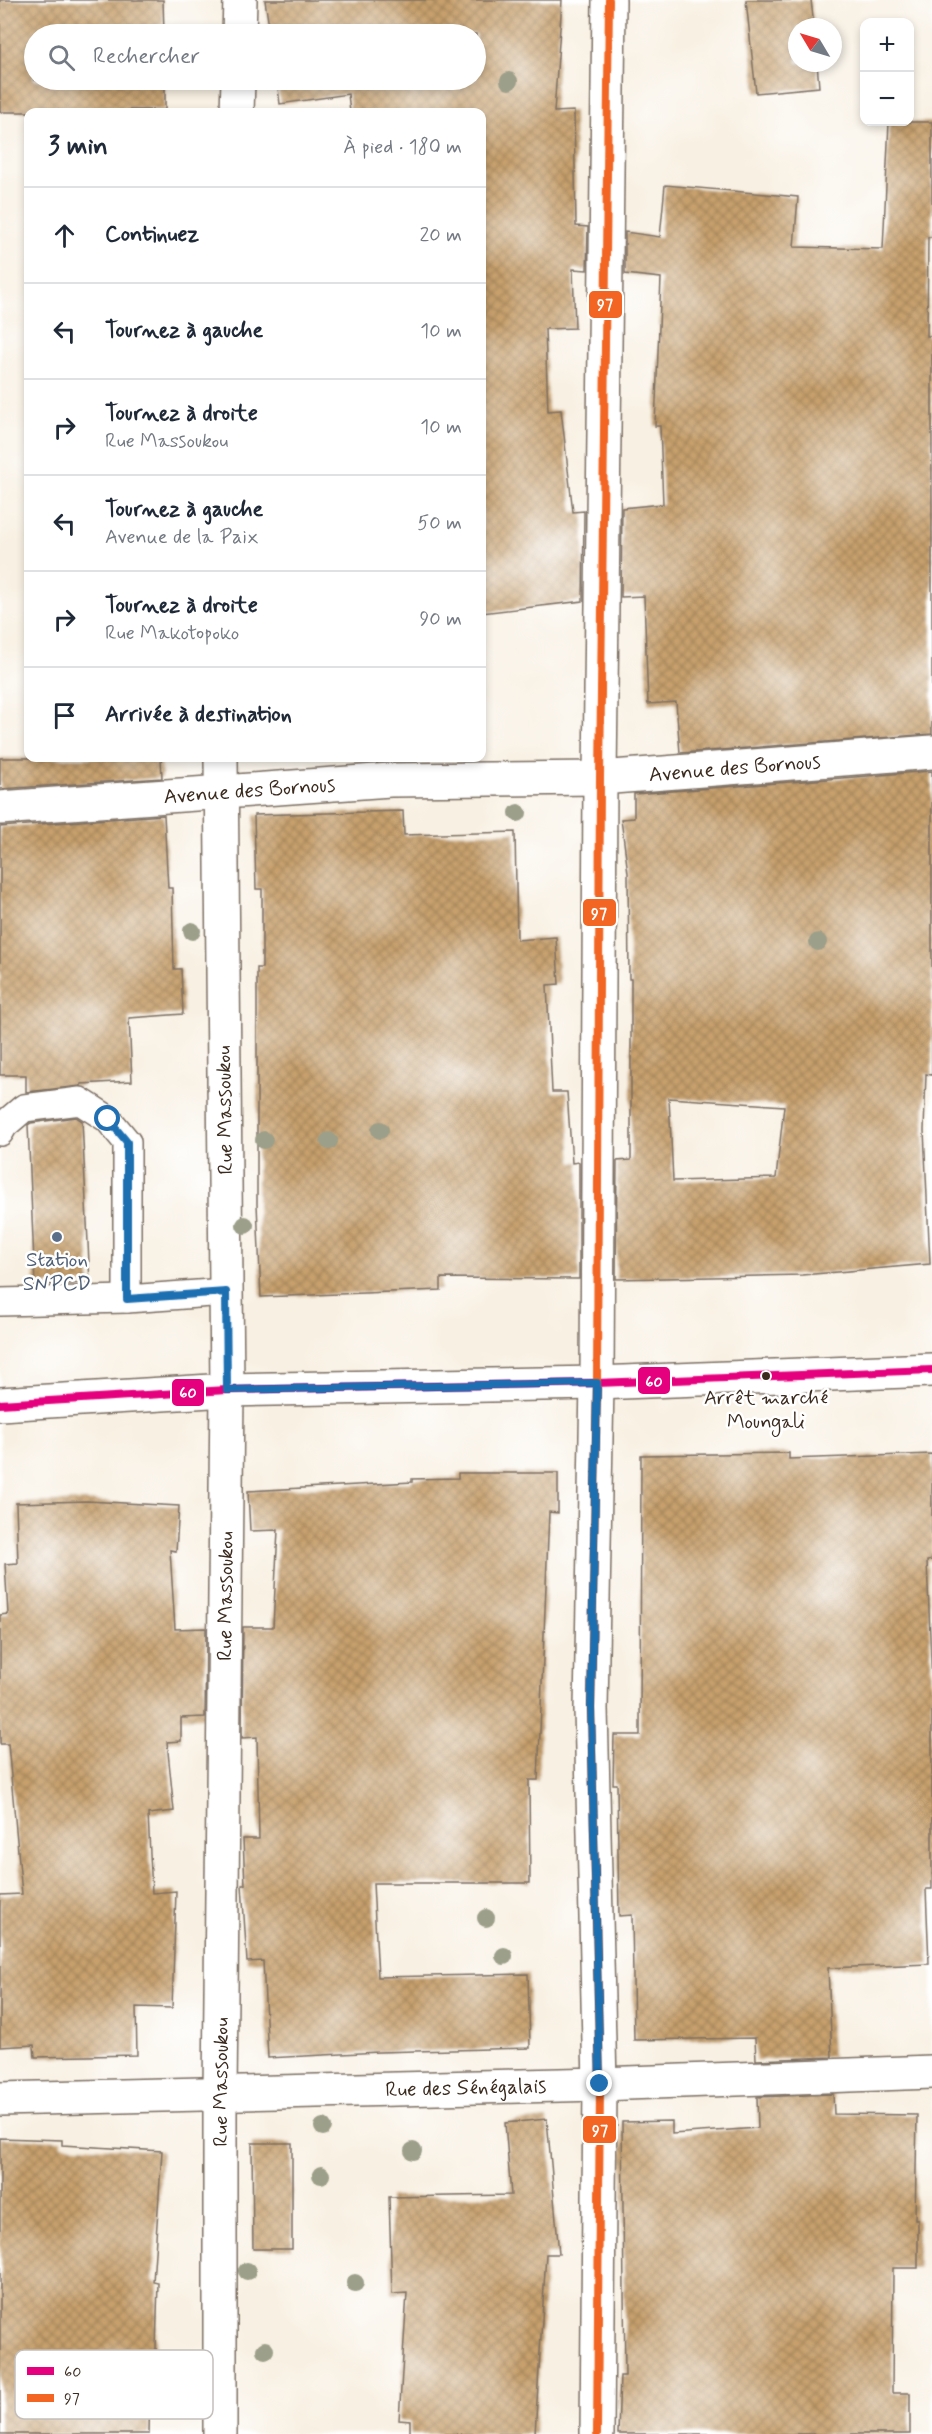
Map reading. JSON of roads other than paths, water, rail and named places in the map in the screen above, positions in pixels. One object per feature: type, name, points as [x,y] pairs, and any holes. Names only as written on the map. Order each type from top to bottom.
[{"type":"street","points":[[239,24],[240,0]]},
{"type":"street","points":[[597,2434],[600,2084],[591,1708],[597,1383],[600,778],[609,0]]},
{"type":"street","points":[[237,108],[238,90]]},
{"type":"street","name":"Avenue des Bornous","points":[[0,808],[390,780],[600,778],[932,752]]},
{"type":"street","name":"Rue Massoukou","points":[[220,2434],[220,2095],[227,1390],[221,762]]},
{"type":"street","points":[[0,1404],[227,1390],[597,1383],[932,1370]]},
{"type":"street","name":"Rue des Sénégalais","points":[[0,2099],[600,2084],[932,2072]]},
{"type":"lane","points":[[0,1132],[4,1125],[24,1108],[80,1101],[108,1119],[127,1142],[127,1299]]},
{"type":"lane","points":[[0,1302],[127,1299],[226,1292]]},
{"type":"place","name":"Station SNPCD","points":[[57,1237]]},
{"type":"place","name":"Arrêt marché Moungali","points":[[766,1376]]}]
